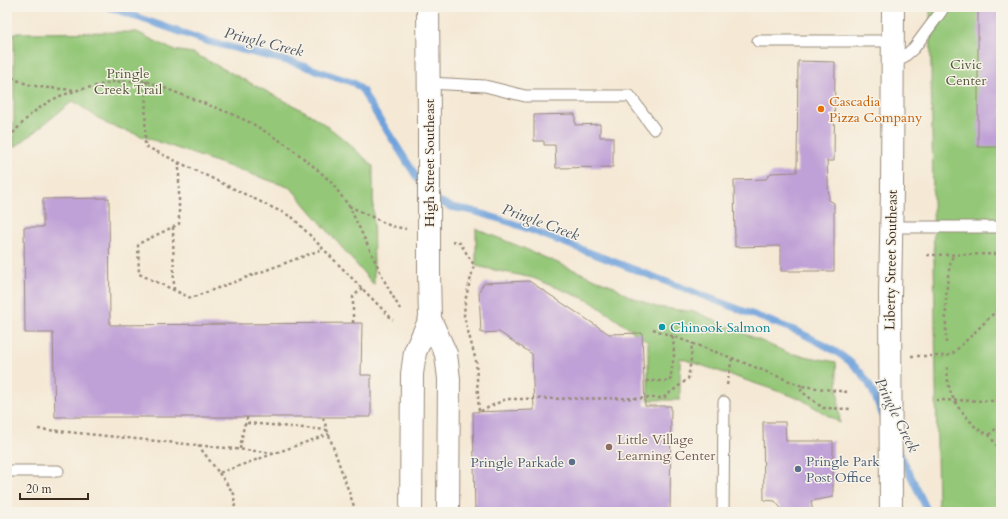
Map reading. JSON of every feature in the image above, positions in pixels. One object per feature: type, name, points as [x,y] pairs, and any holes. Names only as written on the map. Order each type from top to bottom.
[{"type":"street","name":"High Street Southeast","points":[[428,7],[430,319],[446,354],[448,373],[448,512]]},
{"type":"street","name":"Liberty Street Southeast","points":[[891,512],[890,227],[892,189],[893,7]]},
{"type":"street","name":"High Street Southeast","points":[[411,512],[412,374],[415,352],[430,319]]},
{"type":"lane","points":[[893,66],[914,48],[944,7]]},
{"type":"lane","points":[[758,41],[893,41]]},
{"type":"lane","points":[[428,83],[484,86],[525,96],[630,96],[654,129]]},
{"type":"lane","points":[[890,227],[1001,227]]},
{"type":"lane","points":[[723,512],[724,402]]},
{"type":"lane","points":[[7,471],[58,470]]},
{"type":"path","points":[[7,74],[23,83],[36,86],[78,90]]},
{"type":"path","points":[[146,81],[145,146],[292,217],[393,320]]},
{"type":"path","points":[[7,135],[13,133],[31,114],[48,102],[78,90],[113,82],[146,81],[202,101],[253,124],[286,145],[331,182],[349,206],[386,284],[400,309]]},
{"type":"path","points":[[179,162],[179,224],[138,244],[138,274],[191,298],[323,249]]},
{"type":"path","points":[[173,227],[174,290]]},
{"type":"path","points":[[926,256],[1001,254]]},
{"type":"path","points":[[946,343],[946,297],[950,262],[953,255]]},
{"type":"path","points":[[474,264],[465,301],[464,316],[476,361],[479,412],[506,399],[663,398],[688,379],[692,343]]},
{"type":"path","points":[[353,323],[353,297],[362,288]]},
{"type":"path","points":[[890,356],[947,356],[953,353],[997,310],[1001,308]]},
{"type":"path","points":[[653,329],[802,386],[847,392]]},
{"type":"path","points":[[646,381],[670,381],[674,355],[673,336]]},
{"type":"path","points":[[724,402],[732,358]]},
{"type":"path","points":[[947,367],[948,383],[954,401],[962,413],[977,429],[989,435],[1001,451]]},
{"type":"path","points":[[802,386],[802,391],[823,408],[851,409]]},
{"type":"path","points":[[936,400],[1001,401]]},
{"type":"path","points":[[240,449],[244,425],[247,423],[248,417]]},
{"type":"path","points":[[323,418],[356,512]]},
{"type":"path","points":[[247,423],[328,432]]},
{"type":"path","points":[[989,435],[1001,424]]},
{"type":"path","points":[[38,429],[275,453]]},
{"type":"path","points":[[219,473],[328,432]]},
{"type":"path","points":[[198,444],[234,494],[235,512]]},
{"type":"green space","name":"Civic Center","points":[[930,7],[1001,7],[1001,430],[999,434],[1001,442],[1001,512],[938,512]]},
{"type":"green space","name":"Pringle Creek Trail","points":[[137,32],[173,50],[193,53],[306,112],[341,137],[373,166],[374,285],[291,188],[107,124],[73,101],[14,148],[14,33]]},
{"type":"green space","points":[[476,229],[614,286],[627,295],[656,307],[696,312],[788,353],[836,362],[840,423],[801,399],[680,358],[680,400],[648,400],[648,342],[590,301],[533,278],[476,266]]},
{"type":"building","points":[[978,7],[1001,7],[1001,147],[978,147]]},
{"type":"building","points":[[798,61],[835,62],[834,161],[827,161],[829,200],[834,203],[834,271],[781,271],[781,246],[735,247],[734,180],[766,179],[771,173],[797,172]]},
{"type":"building","points":[[575,114],[575,125],[600,124],[600,137],[613,137],[613,167],[556,168],[555,145],[544,145],[544,141],[534,141],[534,115]]},
{"type":"building","points":[[109,198],[110,325],[362,323],[361,375],[371,375],[371,417],[55,417],[53,333],[25,333],[24,227],[43,227],[43,199]]},
{"type":"building","name":"Pringle Parkade","points":[[529,281],[609,334],[642,333],[645,406],[671,406],[670,512],[475,512],[473,412],[534,410],[532,354],[499,332],[481,333],[479,291],[484,283]]},
{"type":"building","name":"Pringle Park Post Office","points":[[763,422],[785,422],[786,441],[833,441],[833,497],[811,501],[813,512],[784,512],[775,501],[764,500]]},
{"type":"waterway","name":"Pringle Creek","points":[[108,7],[206,41],[295,63],[354,83],[363,91],[423,187]]},
{"type":"waterway","name":"Pringle Creek","points":[[433,198],[451,207],[473,211],[512,223],[799,332],[837,352],[854,365],[867,381],[883,416]]},
{"type":"waterway","name":"Pringle Creek","points":[[898,449],[928,512]]},
{"type":"place","name":"Cascadia Pizza Company","points":[[821,109]]},
{"type":"place","name":"Chinook Salmon","points":[[662,327]]},
{"type":"place","name":"Little Village Learning Center","points":[[609,447]]},
{"type":"place","name":"Pringle Parkade","points":[[572,462]]},
{"type":"place","name":"Pringle Park Post Office","points":[[798,469]]}]
